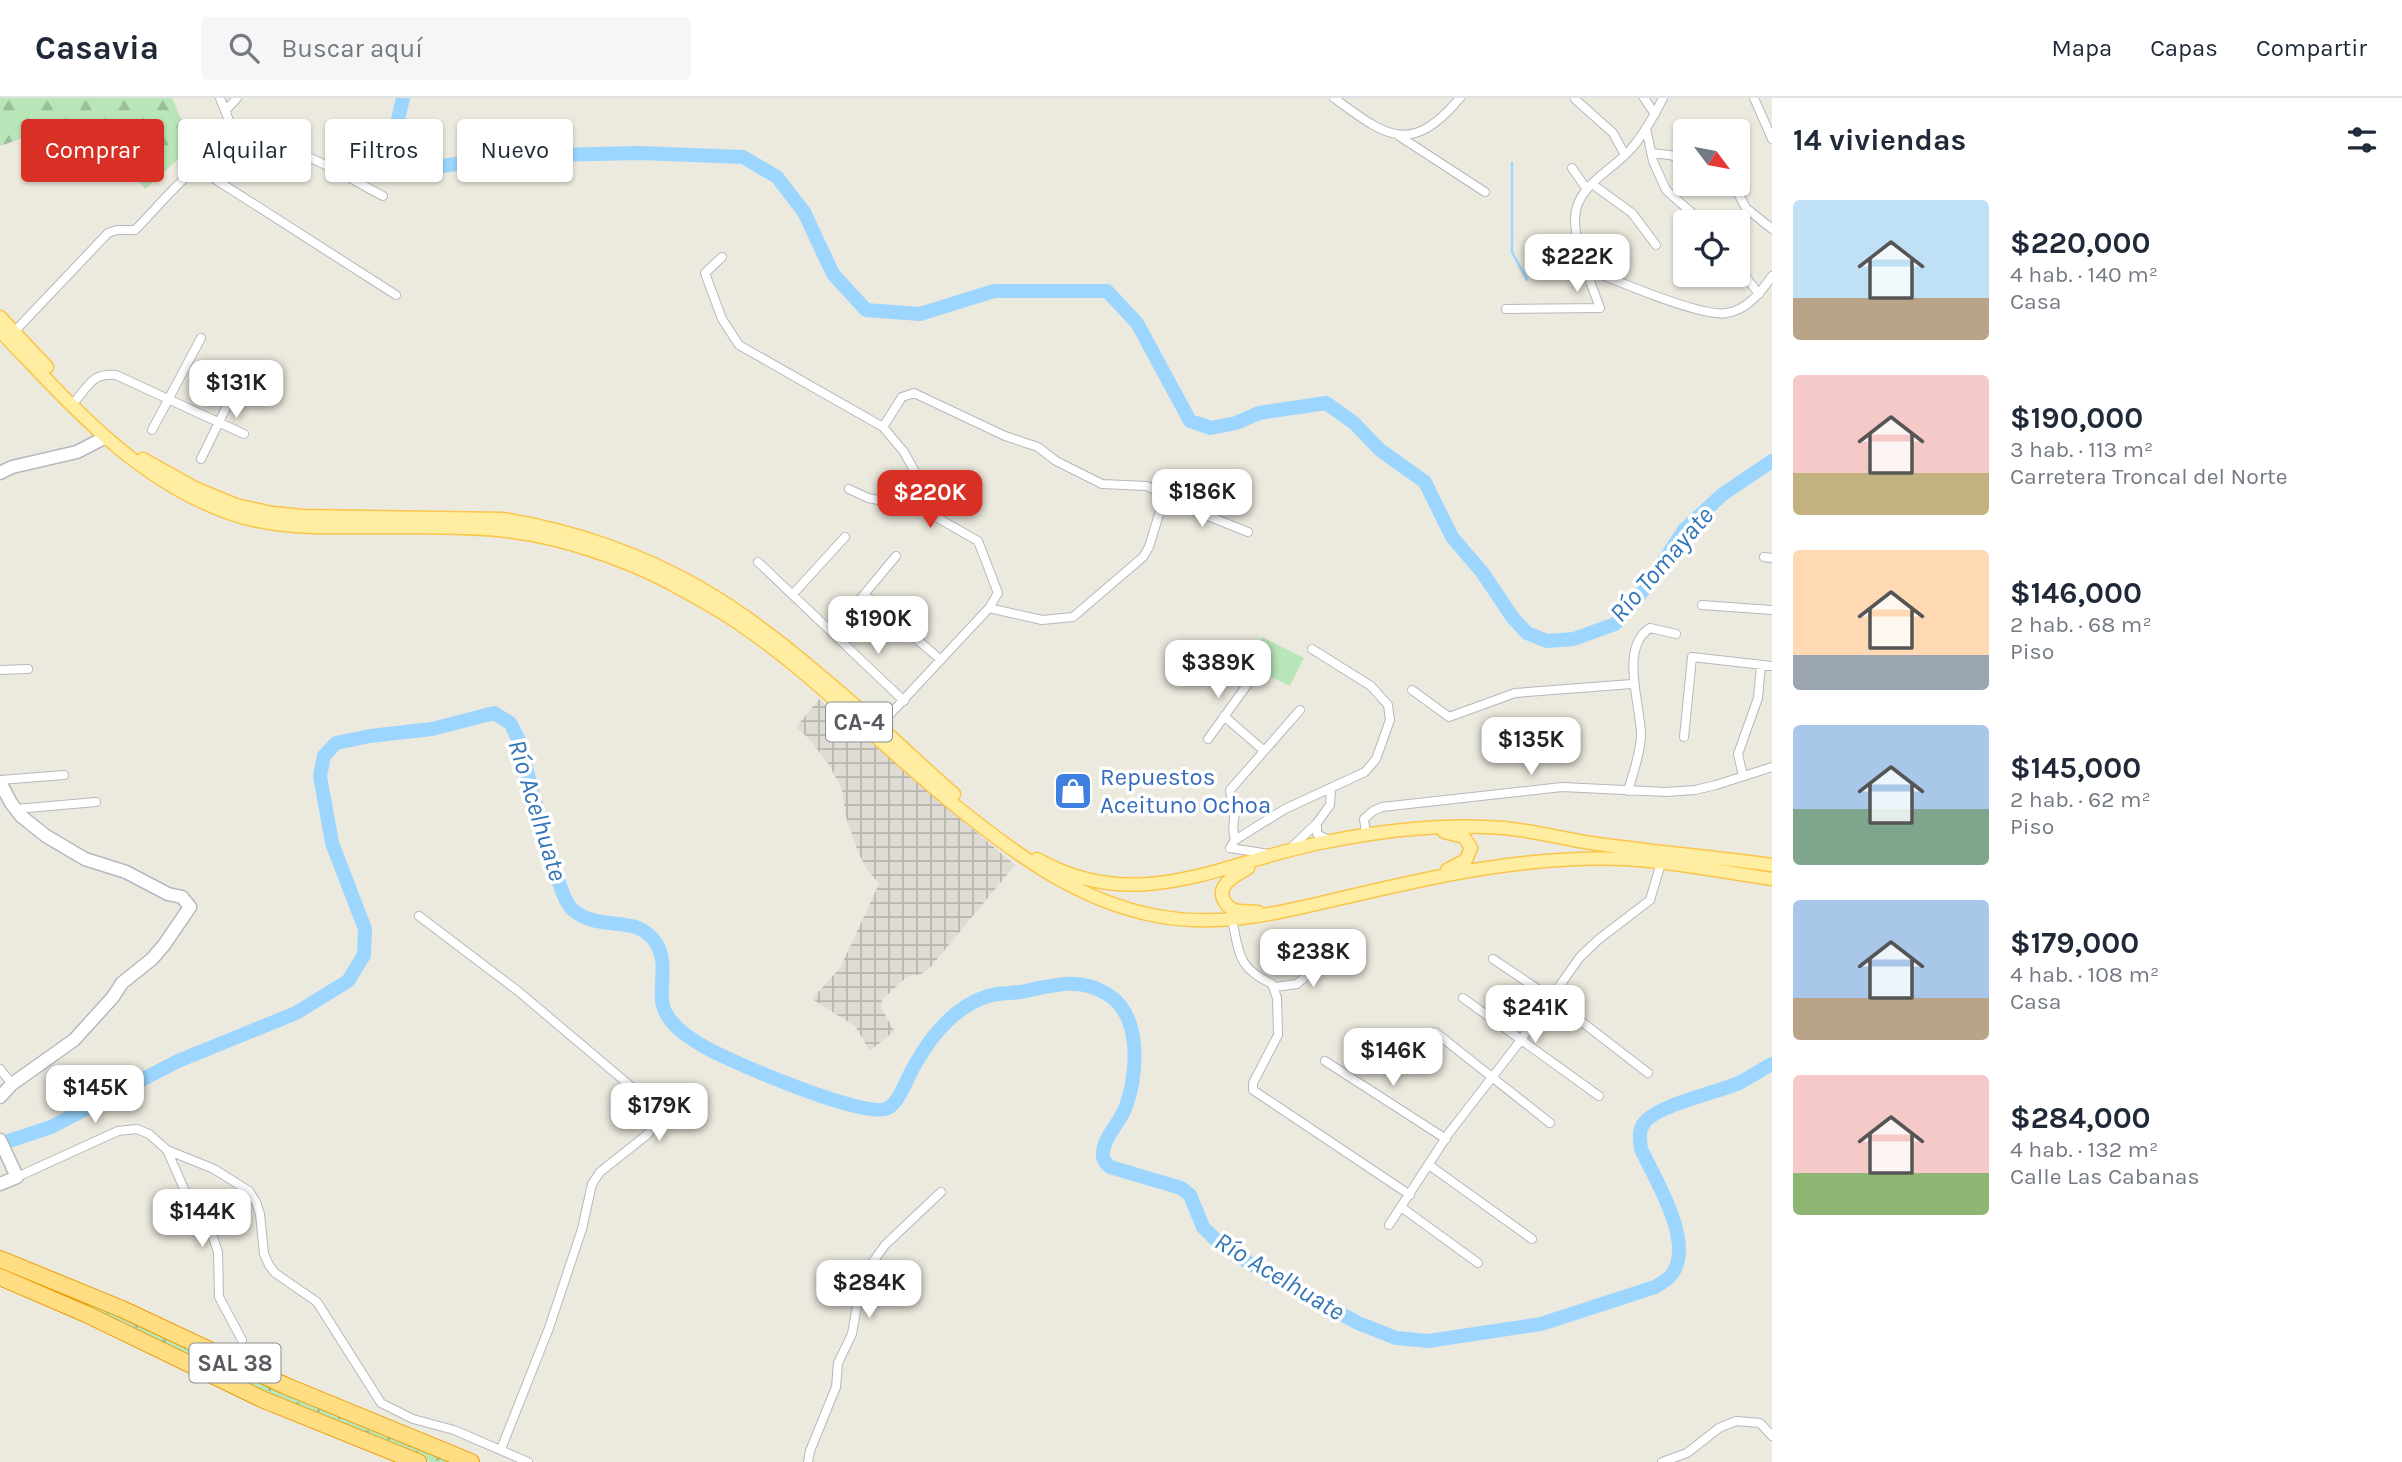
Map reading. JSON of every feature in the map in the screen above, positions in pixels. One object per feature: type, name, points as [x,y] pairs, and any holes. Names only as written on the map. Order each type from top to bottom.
[{"type":"highway","name":"SAL 38","points":[[0,1259],[86,1294],[286,1387],[471,1462]]},
{"type":"highway","name":"SAL 38","points":[[0,1277],[79,1311],[264,1400],[418,1462]]},
{"type":"highway","points":[[50,1298],[57,1298],[61,1293],[62,1287],[56,1282]]},
{"type":"highway","points":[[79,1311],[74,1301],[80,1295],[86,1294]]},
{"type":"main road","name":"CA-4","points":[[0,317],[109,432],[143,459],[195,488],[236,505],[288,515],[503,519],[572,535],[632,555],[695,585],[746,617],[879,726],[947,788],[1018,846],[1043,862],[1064,870],[1110,883],[1157,884],[1187,880],[1331,841],[1422,827],[1505,828],[1597,844],[1772,865]]},
{"type":"main road","name":"CA-4","points":[[0,331],[104,438],[139,465],[186,495],[234,515],[272,524],[304,526],[466,528],[520,532],[579,547],[657,577],[750,631],[1005,846],[1080,892],[1140,912],[1197,921],[1232,920],[1277,913],[1482,869],[1542,861],[1622,859],[1772,879]]},
{"type":"main road","points":[[1414,883],[1462,864],[1471,852],[1470,844],[1461,835],[1422,827]]},
{"type":"main road","points":[[1268,857],[1228,881],[1223,890],[1223,898],[1227,905],[1235,910],[1277,913]]},
{"type":"street","points":[[220,98],[228,119]]},
{"type":"street","points":[[225,111],[237,98]]},
{"type":"street","points":[[1334,98],[1376,129],[1399,136],[1485,192]]},
{"type":"street","points":[[1399,136],[1430,126],[1460,98]]},
{"type":"street","points":[[1644,98],[1655,114]]},
{"type":"street","points":[[1506,309],[1600,308],[1578,245],[1575,216],[1577,206],[1589,186],[1625,155],[1646,128],[1663,98]]},
{"type":"street","points":[[1754,98],[1772,139]]},
{"type":"street","points":[[1575,99],[1613,133],[1625,155]]},
{"type":"street","points":[[1646,128],[1651,153],[1665,190],[1688,210]]},
{"type":"street","points":[[1651,153],[1673,156]]},
{"type":"street","points":[[311,159],[383,197]]},
{"type":"street","points":[[1572,168],[1589,186],[1632,213],[1656,245]]},
{"type":"street","points":[[14,332],[108,233],[135,230],[181,182]]},
{"type":"street","points":[[219,182],[396,295]]},
{"type":"street","points":[[1740,196],[1746,208],[1772,229]]},
{"type":"street","points":[[722,257],[705,273],[722,319],[739,345],[883,427],[904,452],[919,481],[926,511]]},
{"type":"street","points":[[1586,268],[1644,291],[1717,314],[1736,310],[1759,294],[1772,276]]},
{"type":"street","points":[[1750,282],[1759,294]]},
{"type":"street","points":[[152,430],[201,338]]},
{"type":"street","points":[[201,458],[245,369]]},
{"type":"street","points":[[77,398],[98,376],[116,376],[244,433]]},
{"type":"street","points":[[883,427],[902,397],[914,393],[1005,436],[1038,447],[1056,461],[1102,485],[1147,486],[1161,493],[1163,501],[1149,547],[1143,557],[1073,617],[1042,620],[989,608]]},
{"type":"street","points":[[0,472],[77,452],[104,438]]},
{"type":"street","points":[[849,489],[869,498],[920,508],[978,541],[998,593],[989,608],[879,726]]},
{"type":"street","points":[[1163,501],[1178,504],[1248,532]]},
{"type":"street","points":[[793,594],[845,537]]},
{"type":"street","points":[[832,633],[896,556]]},
{"type":"street","points":[[758,562],[904,701]]},
{"type":"street","points":[[864,595],[942,660]]},
{"type":"street","points":[[1702,605],[1772,610]]},
{"type":"street","points":[[1628,791],[1641,735],[1632,684],[1636,648],[1643,632],[1650,628],[1676,634]]},
{"type":"street","points":[[1268,857],[1230,848],[1235,840],[1285,809],[1365,772],[1371,766],[1390,720],[1390,713],[1382,696],[1371,686],[1312,649]]},
{"type":"street","points":[[1684,737],[1692,657],[1772,666]]},
{"type":"street","points":[[1743,776],[1738,754],[1758,698],[1761,665]]},
{"type":"street","points":[[0,670],[28,668]]},
{"type":"street","points":[[1208,739],[1252,678]]},
{"type":"street","points":[[1412,690],[1449,717],[1515,693],[1632,684]]},
{"type":"street","points":[[1235,840],[1231,827],[1235,808],[1230,790],[1300,710]]},
{"type":"street","points":[[1224,716],[1263,750]]},
{"type":"street","points":[[1366,834],[1364,819],[1382,807],[1562,787],[1667,792],[1695,790],[1772,766]]},
{"type":"street","points":[[0,1097],[12,1084],[75,1040],[122,983],[152,959],[190,907],[182,897],[168,894],[126,872],[85,859],[46,836],[16,809],[0,781],[64,775]]},
{"type":"street","points":[[1289,851],[1317,823],[1330,805],[1331,788]]},
{"type":"street","points":[[16,809],[96,802]]},
{"type":"street","points":[[1317,823],[1317,834],[1331,841]]},
{"type":"street","points":[[1389,1226],[1446,1139],[1580,957],[1650,900],[1661,863]]},
{"type":"street","points":[[419,916],[519,991],[647,1100],[652,1116],[653,1127],[648,1134],[600,1172],[592,1184],[582,1229],[549,1328],[501,1449]]},
{"type":"street","points":[[1232,920],[1241,959],[1248,970],[1274,987],[1297,984],[1335,951]]},
{"type":"street","points":[[1493,958],[1551,998],[1648,1073]]},
{"type":"street","points":[[1274,987],[1278,1035],[1253,1083],[1253,1090],[1410,1195]]},
{"type":"street","points":[[1462,998],[1599,1096]]},
{"type":"street","points":[[1435,1032],[1550,1123]]},
{"type":"street","points":[[1325,1061],[1446,1139]]},
{"type":"street","points":[[0,1069],[12,1084]]},
{"type":"street","points":[[0,1184],[118,1130],[137,1129],[149,1134],[167,1150],[214,1169],[249,1191],[260,1214],[264,1254],[269,1265],[275,1273],[317,1302],[381,1403],[413,1419],[454,1430],[528,1462]]},
{"type":"street","points":[[0,1140],[17,1177]]},
{"type":"street","points":[[167,1150],[188,1198],[213,1237],[218,1252],[219,1297],[242,1340]]},
{"type":"street","points":[[1429,1165],[1532,1239]]},
{"type":"street","points":[[808,1462],[836,1387],[842,1352],[852,1334],[862,1277],[885,1245],[941,1192]]},
{"type":"street","points":[[1401,1207],[1478,1263]]},
{"type":"street","points":[[1662,1462],[1687,1453],[1719,1427],[1736,1421],[1760,1423],[1772,1436]]},
{"type":"shaded area","points":[[819,699],[1015,865],[929,969],[919,975],[911,975],[882,1000],[881,1007],[894,1031],[870,1051],[855,1026],[812,999],[840,968],[879,884],[858,852],[846,817],[842,789],[829,765],[811,741],[796,727]]},
{"type":"green space","points":[[0,98],[172,98],[181,119],[178,119],[178,159],[164,172],[164,119],[21,119],[21,139],[0,146]]},
{"type":"green space","points":[[140,182],[153,182],[145,189]]},
{"type":"green space","points":[[1262,637],[1304,658],[1290,686],[1248,666]]},
{"type":"green space","points":[[79,1299],[461,1462],[431,1462],[291,1407],[77,1303]]},
{"type":"waterway","name":"Río Tomayate","points":[[403,98],[397,124],[408,163],[425,169],[503,156],[640,153],[743,157],[777,177],[804,212],[833,274],[866,310],[920,314],[994,291],[1107,291],[1137,323],[1190,421],[1211,428],[1236,423],[1259,413],[1326,403],[1354,423],[1380,450],[1425,482],[1452,537],[1482,572],[1513,618],[1527,633],[1547,641],[1574,639],[1615,624],[1647,586],[1685,529],[1723,494],[1772,461]]},
{"type":"waterway","points":[[1512,163],[1512,252],[1527,280]]},
{"type":"waterway","name":"Río Acelhuate","points":[[0,1144],[51,1127],[178,1061],[296,1013],[348,981],[364,955],[365,929],[332,843],[320,776],[324,756],[336,743],[432,729],[494,713],[510,723],[519,740],[547,845],[566,901],[584,917],[632,926],[649,935],[656,943],[662,961],[663,1007],[674,1025],[688,1036],[703,1046],[766,1075],[827,1098],[875,1110],[892,1105],[935,1034],[953,1015],[975,1001],[988,996],[1060,984],[1079,984],[1097,989],[1119,1004],[1127,1016],[1134,1048],[1129,1097],[1105,1143],[1103,1156],[1106,1163],[1110,1167],[1181,1188],[1190,1195],[1203,1227],[1222,1246],[1358,1323],[1396,1338],[1428,1341],[1541,1324],[1655,1287],[1664,1281],[1675,1269],[1679,1256],[1678,1241],[1669,1208],[1641,1149],[1642,1126],[1661,1111],[1739,1083],[1772,1064]]},
{"type":"place","name":"Repuestos Aceituno Ochoa","points":[[1073,791]]}]
